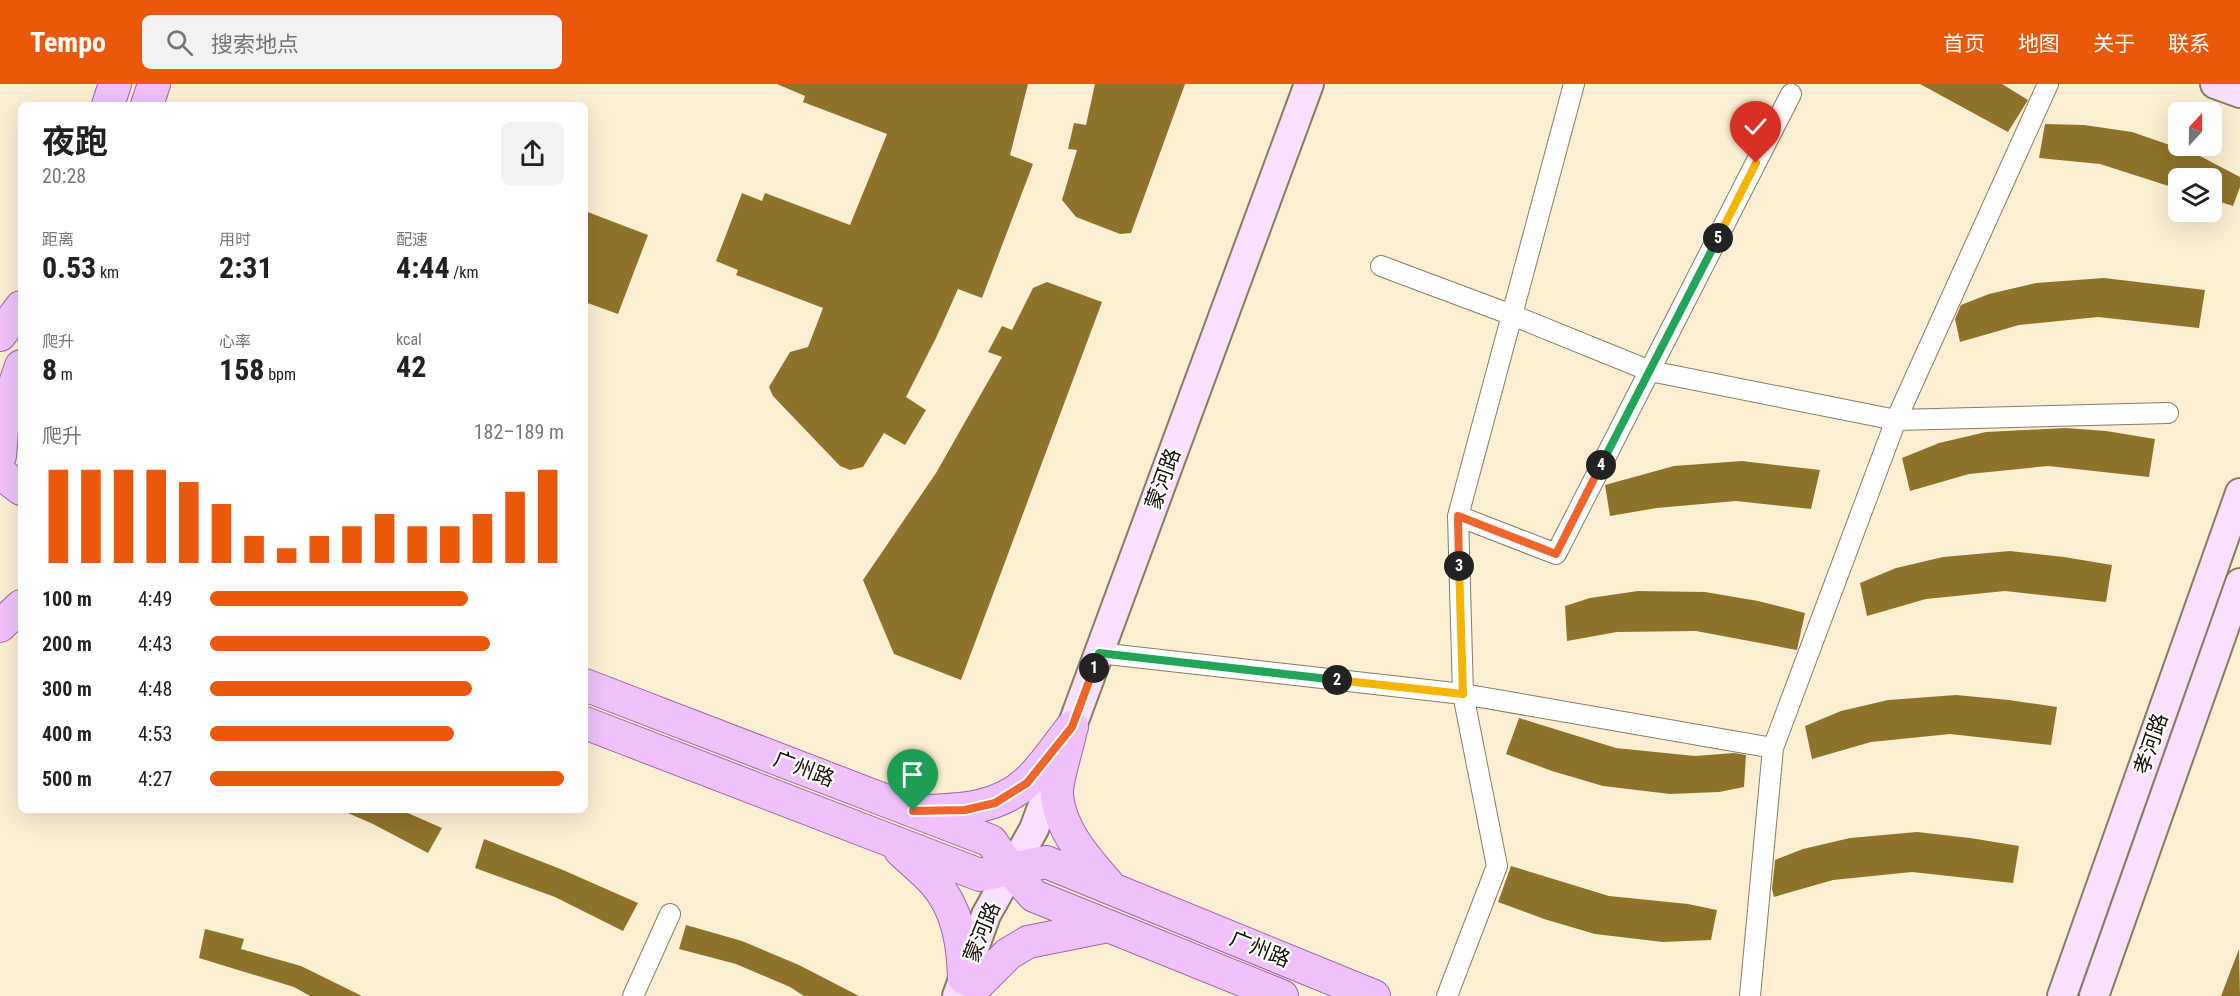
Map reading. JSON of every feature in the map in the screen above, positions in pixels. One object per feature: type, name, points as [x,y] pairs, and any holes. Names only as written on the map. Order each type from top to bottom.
[{"type":"main road","points":[[109,102],[115,84]]},
{"type":"main road","points":[[148,102],[154,84]]},
{"type":"main road","points":[[0,334],[18,311]]},
{"type":"main road","points":[[0,456],[3,419],[18,375]]},
{"type":"main road","points":[[0,472],[18,452]]},
{"type":"main road","points":[[0,472],[18,474]]},
{"type":"main road","points":[[0,472],[18,487]]},
{"type":"main road","points":[[0,626],[18,609]]},
{"type":"main road","name":"广州路","points":[[588,686],[991,841],[1011,870],[1035,896],[1282,996]]},
{"type":"main road","name":"广州路","points":[[588,724],[980,875],[1046,862],[1374,996]]},
{"type":"main road","points":[[913,811],[965,810],[995,803],[1027,783],[1072,727]]},
{"type":"main road","points":[[1072,727],[1057,794],[1067,829],[1084,856],[1113,889]]},
{"type":"main road","points":[[891,842],[935,884],[954,914],[963,949],[968,989]]},
{"type":"main road","points":[[968,989],[1008,954],[1028,942],[1108,926]]},
{"type":"street","name":"蒙河路","points":[[968,989],[1001,921],[1011,870],[1034,830],[1309,84]]},
{"type":"street","points":[[1447,996],[1497,866],[1463,694],[1458,516],[1574,84]]},
{"type":"street","points":[[1750,996],[1773,748],[1896,420],[2048,84]]},
{"type":"street","points":[[2215,84],[2240,93]]},
{"type":"street","points":[[1458,516],[1556,554],[1791,94]]},
{"type":"street","points":[[1381,266],[1512,315],[1650,371],[1896,420],[2168,413]]},
{"type":"street","name":"孝河路","points":[[2062,996],[2240,493]]},
{"type":"street","name":"孝河路","points":[[2094,996],[2240,583]]},
{"type":"street","points":[[1099,653],[1463,694],[1773,748]]},
{"type":"street","points":[[633,996],[670,914]]},
{"type":"building","points":[[777,84],[1028,84],[1010,155],[1033,164],[982,298],[958,289],[906,397],[926,410],[905,445],[884,433],[863,467],[850,470],[840,466],[773,396],[769,387],[790,352],[808,347],[823,308],[736,275],[738,270],[716,261],[742,193],[762,201],[765,193],[850,225],[887,134],[803,102],[805,96]]},
{"type":"building","points":[[1095,84],[1185,84],[1131,233],[1120,234],[1076,217],[1062,200],[1077,150],[1068,149],[1074,123],[1086,125]]},
{"type":"building","points":[[1920,84],[2002,84],[2028,100],[2008,132]]},
{"type":"building","points":[[2045,124],[2084,125],[2132,132],[2168,144],[2168,156],[2200,156],[2240,177],[2240,187],[2233,206],[2222,202],[2222,168],[2168,168],[2168,186],[2100,164],[2039,158]]},
{"type":"building","points":[[588,212],[648,235],[618,314],[588,303]]},
{"type":"building","points":[[2104,278],[2205,290],[2199,328],[2098,317],[2019,325],[1960,342],[1955,319],[1961,305],[1989,294],[2036,283]]},
{"type":"building","points":[[1047,282],[1102,302],[961,680],[894,654],[863,580],[936,473],[1002,357],[988,352],[1002,326],[1012,330],[1033,288]]},
{"type":"building","points":[[2066,428],[2106,431],[2155,439],[2149,477],[2048,466],[1969,474],[1910,491],[1902,458],[1939,443],[1986,432]]},
{"type":"building","points":[[1742,461],[1820,470],[1811,509],[1736,501],[1657,508],[1610,516],[1605,485],[1674,466]]},
{"type":"building","points":[[2010,551],[2112,565],[2106,602],[2005,591],[1926,599],[1867,616],[1860,583],[1896,568],[1943,557]]},
{"type":"building","points":[[1638,591],[1705,592],[1758,601],[1805,613],[1797,650],[1696,631],[1617,632],[1567,641],[1565,606],[1590,598]]},
{"type":"building","points":[[1956,695],[2057,707],[2051,745],[1950,734],[1871,742],[1812,759],[1805,726],[1841,711],[1888,700]]},
{"type":"building","points":[[1519,718],[1616,748],[1695,756],[1734,753],[1746,755],[1744,787],[1719,792],[1670,794],[1603,786],[1552,771],[1506,754]]},
{"type":"building","points":[[348,813],[408,813],[442,828],[428,853]]},
{"type":"building","points":[[1917,832],[2019,846],[2013,883],[1912,872],[1833,880],[1774,897],[1772,889],[1775,860],[1803,849],[1850,838]]},
{"type":"building","points":[[484,839],[638,903],[623,931],[555,897],[475,868]]},
{"type":"building","points":[[1511,866],[1609,896],[1688,904],[1717,910],[1711,940],[1663,942],[1595,934],[1498,902]]},
{"type":"building","points":[[686,925],[742,941],[799,965],[859,996],[804,996],[790,987],[736,964],[679,949]]},
{"type":"building","points":[[205,929],[244,939],[241,949],[301,966],[362,996],[310,996],[294,987],[199,958]]},
{"type":"building","points":[[2239,949],[2240,996],[2221,996]]},
{"type":"route","points":[[913,811],[965,810],[995,803],[1027,783],[1072,727],[1099,653],[1463,694],[1458,516],[1556,554],[1756,163]]}]
